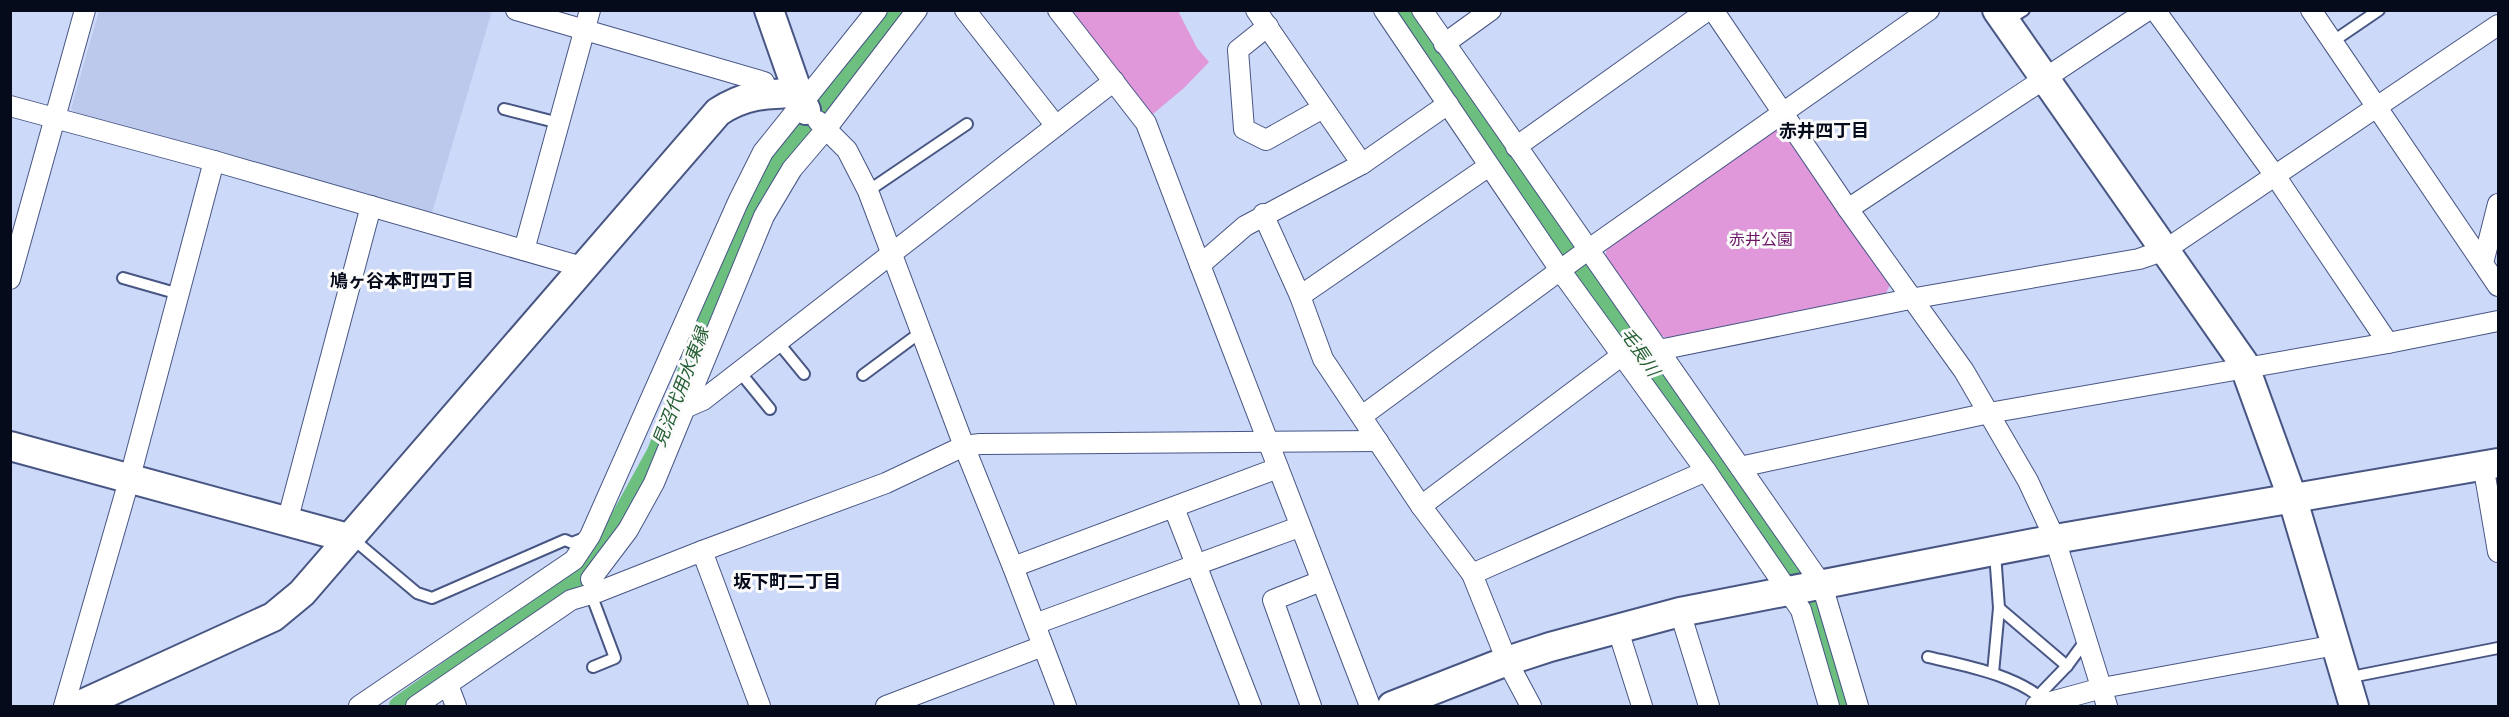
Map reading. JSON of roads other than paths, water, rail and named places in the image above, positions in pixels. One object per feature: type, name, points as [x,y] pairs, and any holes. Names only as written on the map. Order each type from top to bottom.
[{"type":"street","points":[[10,279],[85,10]]},
{"type":"street","points":[[516,10],[764,82],[768,94]]},
{"type":"street","points":[[524,250],[590,10]]},
{"type":"street","points":[[769,10],[808,109],[847,150],[868,191],[964,446],[1066,706]]},
{"type":"street","points":[[593,588],[642,508],[687,407],[764,216],[792,169],[808,109],[877,10]]},
{"type":"street","points":[[359,706],[574,560],[590,536],[738,202],[763,152],[917,10]]},
{"type":"street","points":[[965,10],[1056,126]]},
{"type":"street","points":[[1059,10],[1146,123],[1268,440],[1299,527],[1370,706]]},
{"type":"street","points":[[1384,10],[1621,356],[1706,471],[1806,588]]},
{"type":"street","points":[[1422,10],[1740,467],[1806,588],[1858,706]]},
{"type":"street","points":[[1444,44],[1491,10]]},
{"type":"street","points":[[1516,147],[1708,10]]},
{"type":"street","points":[[1713,10],[1910,299],[1964,371],[2028,481],[2055,539],[2104,697]]},
{"type":"street","points":[[1362,416],[1589,249],[1929,10]]},
{"type":"street","points":[[1848,209],[2148,10]]},
{"type":"street","points":[[2155,10],[2276,177],[2388,343]]},
{"type":"street","points":[[2311,10],[2499,286]]},
{"type":"street","points":[[2009,14],[2045,79],[2245,366],[2292,497],[2354,706]]},
{"type":"street","points":[[1323,108],[1266,140],[1244,129],[1238,50],[1262,15],[1362,164]]},
{"type":"street","points":[[1659,350],[1910,299],[2139,259],[2165,250],[2499,25]]},
{"type":"street","points":[[687,407],[703,400],[1114,81]]},
{"type":"street","points":[[78,706],[273,617],[302,593],[718,112],[736,100],[768,94],[808,109]]},
{"type":"street","points":[[1200,265],[1228,238],[1263,214],[1311,193],[1362,164],[1448,104]]},
{"type":"street","points":[[10,106],[214,161],[582,267]]},
{"type":"street","points":[[64,706],[130,477],[214,161]]},
{"type":"street","points":[[1300,296],[1489,165]]},
{"type":"street","points":[[2483,263],[2499,204]]},
{"type":"street","points":[[286,522],[371,207]]},
{"type":"street","points":[[1263,214],[1300,296],[1323,359],[1421,506],[1472,574],[1507,661],[1531,706]]},
{"type":"street","points":[[1740,467],[1989,413],[2245,366],[2388,343],[2499,321]]},
{"type":"street","points":[[1421,506],[1621,356]]},
{"type":"street","points":[[417,706],[571,600],[593,588],[702,551],[886,483],[964,446],[1268,440],[1378,441]]},
{"type":"street","points":[[10,446],[348,538]]},
{"type":"street","points":[[1392,706],[1507,661],[1617,627],[1680,612],[1995,553],[2055,539],[2491,463],[2499,552]]},
{"type":"street","points":[[1013,567],[1278,468]]},
{"type":"street","points":[[1472,574],[1706,471]]},
{"type":"street","points":[[1174,508],[1251,706]]},
{"type":"street","points":[[1035,624],[1299,527]]},
{"type":"street","points":[[702,551],[760,706]]},
{"type":"street","points":[[574,560],[593,588]]},
{"type":"street","points":[[1311,706],[1273,600],[1321,581]]},
{"type":"street","points":[[1806,588],[1802,610],[1823,705]]},
{"type":"street","points":[[1680,612],[1709,706]]},
{"type":"street","points":[[1617,627],[1642,706]]},
{"type":"street","points":[[2047,703],[2104,697],[2336,645]]},
{"type":"street","points":[[886,706],[1043,646]]},
{"type":"street","points":[[448,685],[456,706]]},
{"type":"lane","points":[[2332,42],[2379,10]]},
{"type":"lane","points":[[504,109],[559,123]]},
{"type":"lane","points":[[868,191],[967,124]]},
{"type":"lane","points":[[123,278],[179,294]]},
{"type":"lane","points":[[863,375],[921,332]]},
{"type":"lane","points":[[777,341],[804,374]]},
{"type":"lane","points":[[739,370],[770,409]]},
{"type":"lane","points":[[348,538],[360,544],[417,593],[432,598],[565,540],[573,543],[590,536]]},
{"type":"lane","points":[[1993,673],[1999,608],[1995,553]]},
{"type":"lane","points":[[592,667],[615,658],[593,588]]},
{"type":"lane","points":[[1999,608],[2067,666]]},
{"type":"lane","points":[[1928,657],[1993,673],[2047,703],[2067,666],[2086,639]]},
{"type":"lane","points":[[2346,678],[2499,648]]},
{"type":"waterway","name":"見沼代用水東縁","points":[[399,706],[568,586],[613,532],[657,452],[730,260],[766,187],[787,151],[900,10]]},
{"type":"waterway","name":"毛長川","points":[[1407,10],[1575,260],[1815,608],[1845,706]]},
{"type":"district","name":"赤井四丁目","points":[[1824,131]]},
{"type":"district","name":"鳩ヶ谷本町四丁目","points":[[402,281]]},
{"type":"district","name":"坂下町二丁目","points":[[787,582]]},
{"type":"park label","name":"赤井公園","points":[[1761,239]]}]
